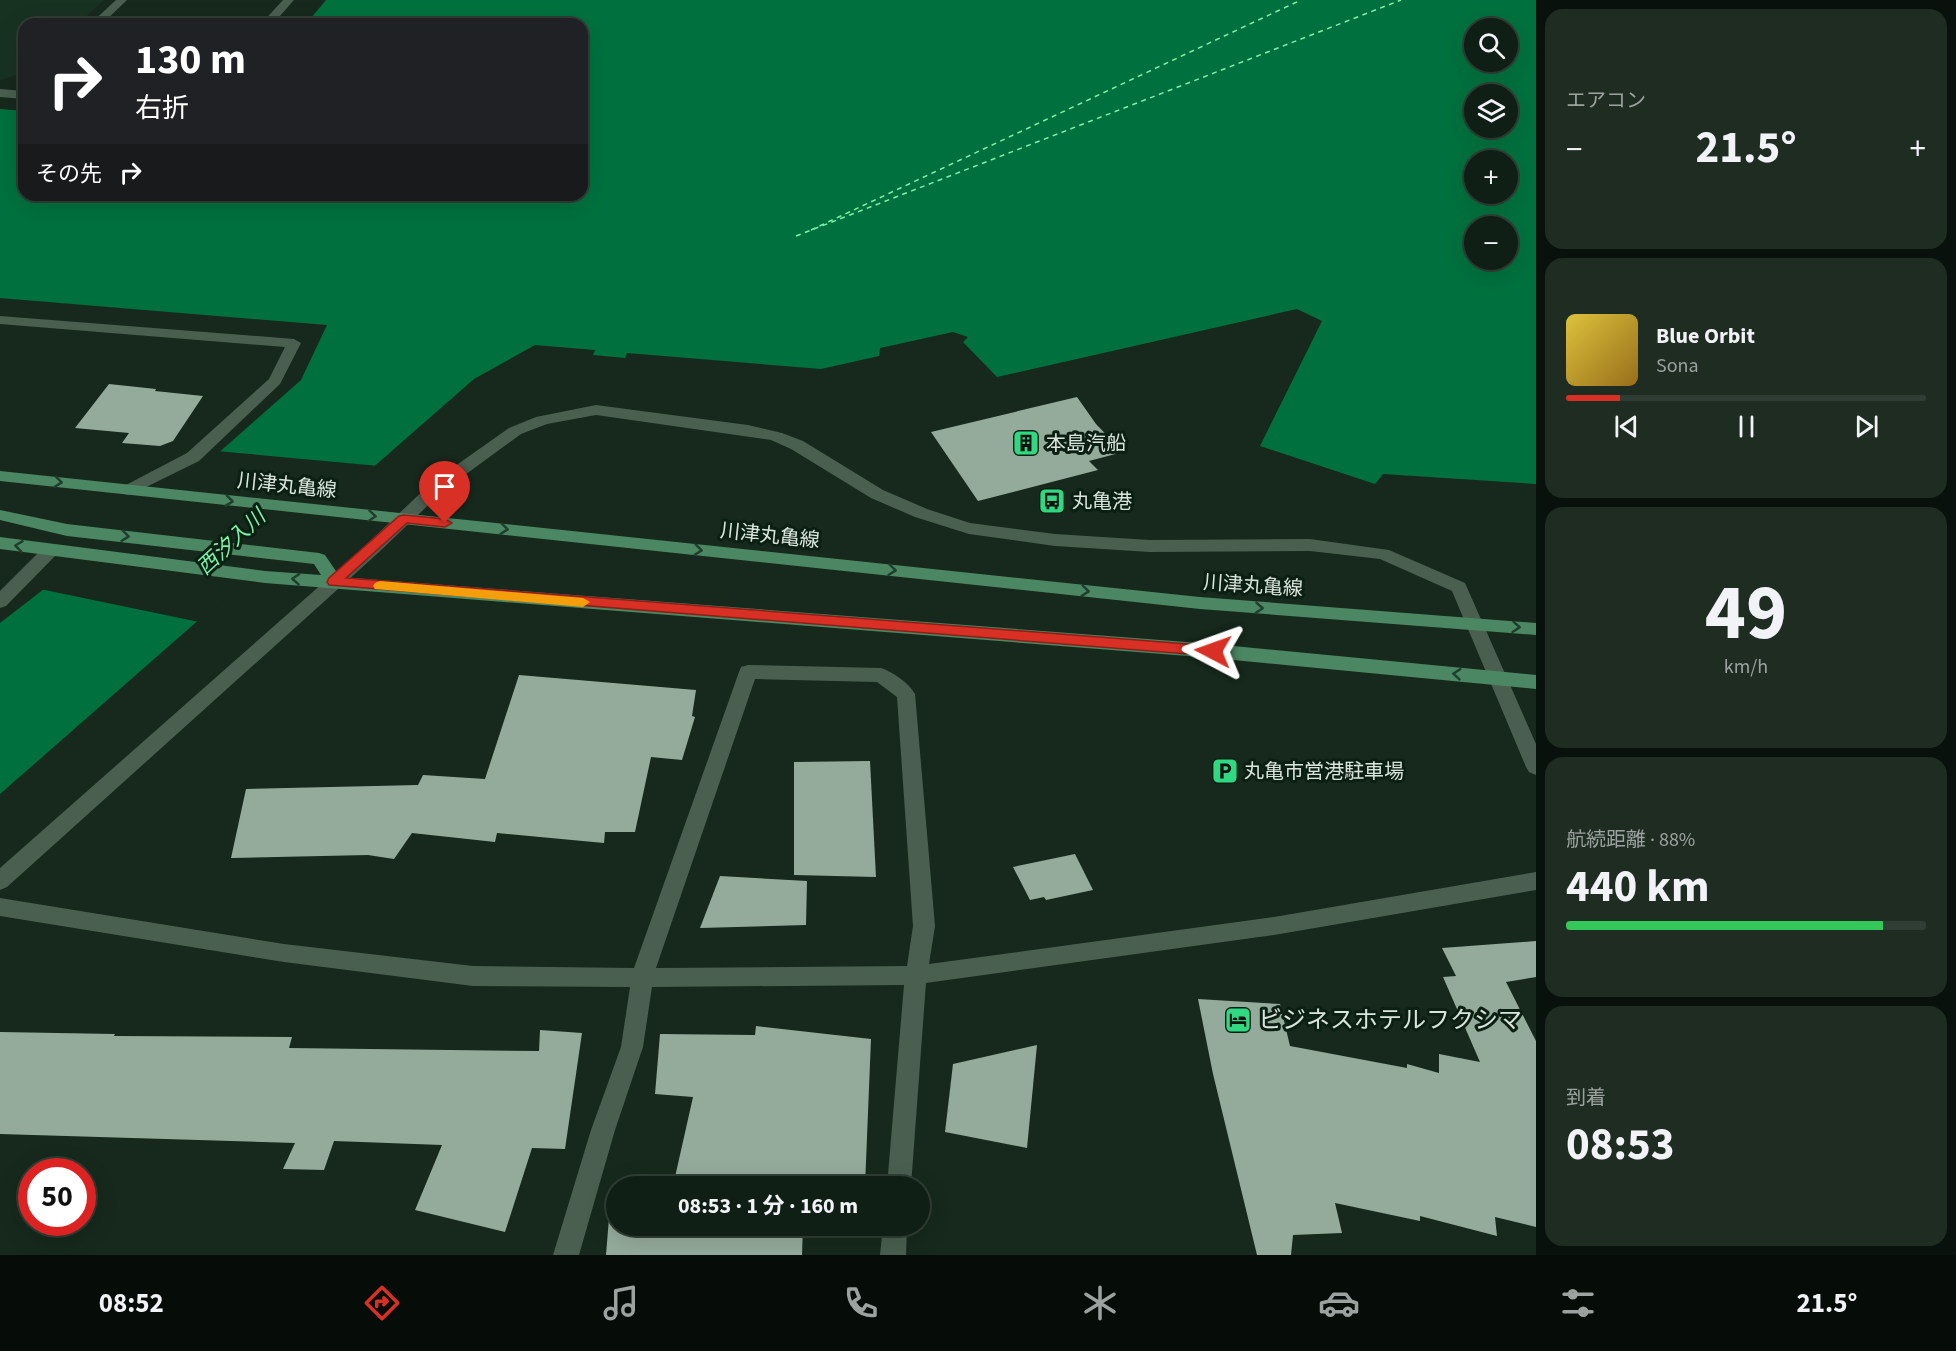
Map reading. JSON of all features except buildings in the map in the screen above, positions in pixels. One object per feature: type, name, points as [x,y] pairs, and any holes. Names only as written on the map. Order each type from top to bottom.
[{"type":"main road","name":"川津丸亀線","points":[[0,476],[340,514],[1200,603],[1536,629]]},
{"type":"main road","points":[[0,515],[67,530],[319,558],[334,582]]},
{"type":"main road","points":[[0,543],[265,577],[1213,651],[1536,682]]},
{"type":"street","points":[[102,18],[122,0]]},
{"type":"street","points":[[272,18],[289,0]]},
{"type":"street","points":[[0,93],[18,94]]},
{"type":"street","points":[[0,320],[294,343],[275,381],[193,457],[130,490]]},
{"type":"street","points":[[0,881],[437,487],[515,431],[542,420],[596,410],[748,430],[776,436],[798,445],[877,494],[921,513],[969,528],[1067,541],[1150,546],[1311,545],[1383,554],[1459,587],[1536,767]]},
{"type":"street","points":[[0,602],[51,550]]},
{"type":"street","points":[[566,1255],[603,1130],[632,1047],[642,977],[748,672],[880,675],[906,694],[924,926],[916,975],[899,1176]]},
{"type":"street","points":[[0,907],[284,953],[472,976],[916,975],[1274,926],[1536,881]]},
{"type":"street","points":[[893,1255],[894,1236]]},
{"type":"shaded area","points":[[0,0],[104,0],[84,18],[18,18],[18,75],[0,80]]},
{"type":"water","name":"西汐入川","points":[[326,0],[1536,0],[1536,484],[1383,474],[1375,484],[1260,446],[1322,321],[1297,309],[997,377],[963,342],[968,337],[953,332],[880,348],[879,356],[821,369],[627,353],[625,358],[593,355],[595,350],[535,345],[474,379],[0,794],[0,623],[207,463],[301,380],[327,325],[0,298],[0,109],[18,110],[18,201],[588,201],[588,18],[311,18]]},
{"type":"pier","points":[[217,451],[379,466],[199,622],[40,589]]},
{"type":"ferry route","points":[[811,230],[1301,0]]},
{"type":"ferry route","points":[[796,236],[1401,0]]},
{"type":"slow traffic","points":[[380,586],[583,602]]},
{"type":"place","name":"本島汽船","points":[[1026,443]]},
{"type":"place","name":"丸亀港","points":[[1052,501]]},
{"type":"place","name":"丸亀市営港駐車場","points":[[1225,771]]},
{"type":"place","name":"ビジネスホテルフクシマ","points":[[1238,1020]]},
{"type":"route","points":[[445,523],[404,519],[334,582],[1213,651]]}]
